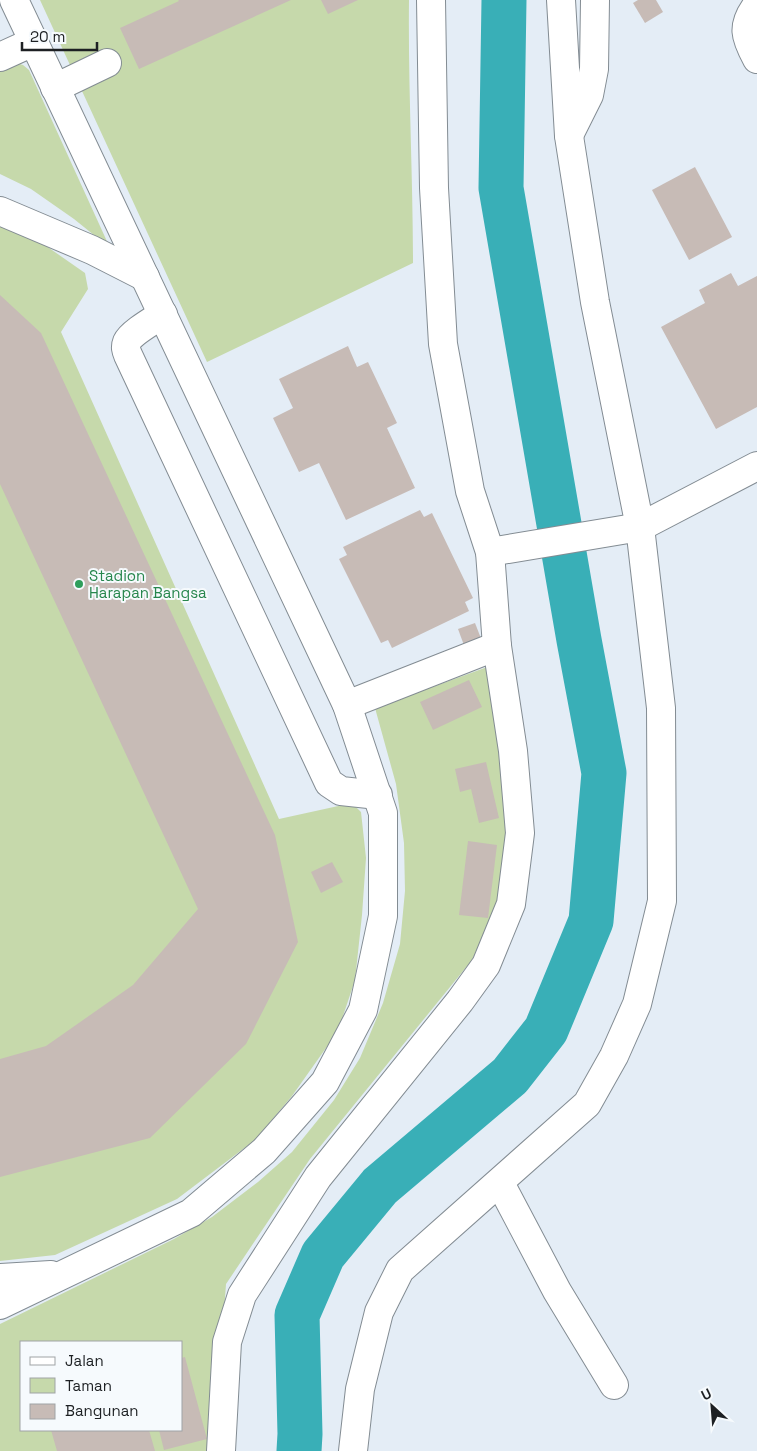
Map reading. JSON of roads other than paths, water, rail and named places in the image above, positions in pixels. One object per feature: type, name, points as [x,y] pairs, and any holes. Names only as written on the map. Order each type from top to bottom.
[{"type":"street","points":[[221,1451],[227,1342],[242,1295],[318,1177],[460,1001],[486,965],[511,904],[520,833],[513,751],[497,646],[490,552],[470,491],[443,344],[434,188],[431,0]]},
{"type":"street","points":[[353,1451],[360,1389],[379,1312],[400,1270],[587,1104],[614,1056],[637,1004],[662,901],[660,708],[628,530],[569,136],[561,0]]},
{"type":"street","points":[[569,136],[589,96],[594,69],[595,0]]},
{"type":"street","points":[[757,4],[750,14],[745,27],[748,42],[757,59]]},
{"type":"street","points":[[0,57],[27,15]]},
{"type":"street","points":[[0,1306],[191,1213],[264,1151],[324,1082],[363,1010],[383,916],[383,812],[347,705],[55,88],[27,15]]},
{"type":"street","points":[[55,88],[107,63]]},
{"type":"street","points":[[0,211],[92,250],[145,277]]},
{"type":"street","points":[[163,314],[132,335],[127,341],[126,348],[128,354],[329,784],[341,791],[378,795]]},
{"type":"street","points":[[490,552],[628,530],[757,466]]},
{"type":"street","points":[[347,705],[497,646]]},
{"type":"street","points":[[500,1183],[557,1291],[614,1385]]},
{"type":"street","points":[[0,1278],[64,1274]]},
{"type":"waterway","points":[[299,1451],[297,1315],[323,1255],[380,1186],[510,1076],[546,1030],[591,921],[604,773],[579,640],[501,188],[504,0]]},
{"type":"place","name":"Stadion Harapan Bangsa","points":[[79,584]]}]
